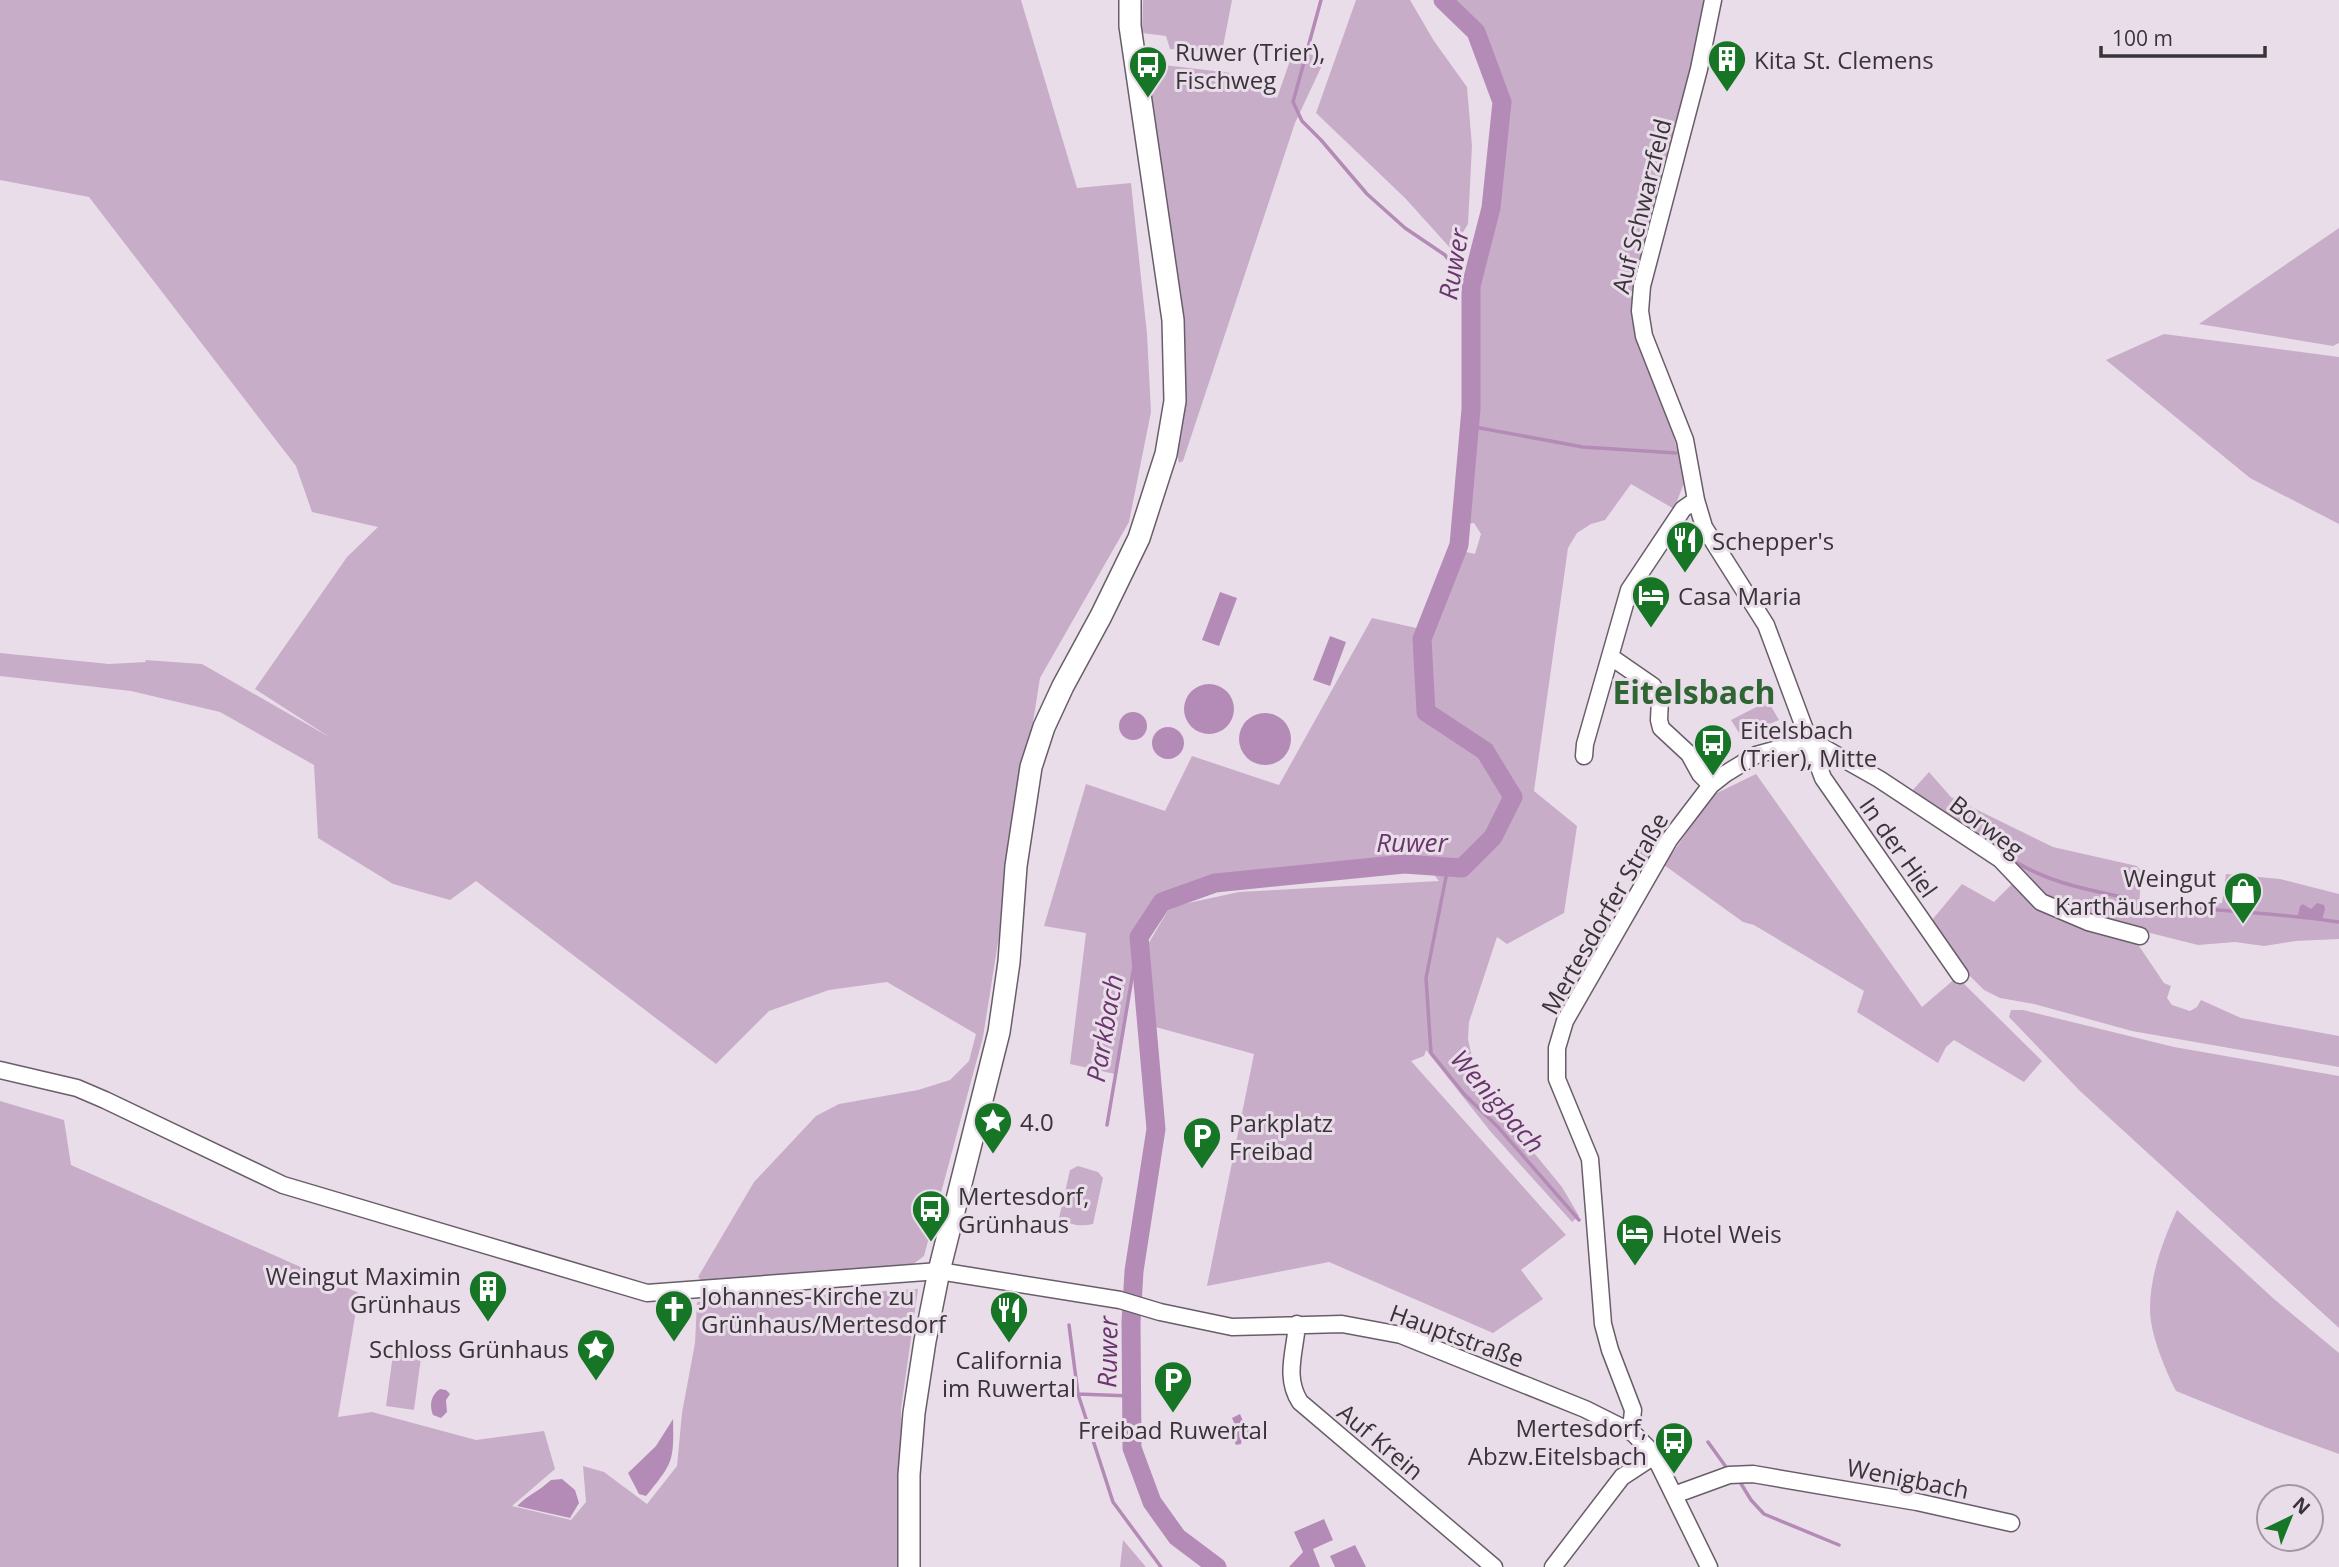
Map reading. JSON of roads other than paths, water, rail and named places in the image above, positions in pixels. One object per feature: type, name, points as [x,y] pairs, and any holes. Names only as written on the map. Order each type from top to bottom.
[{"type":"main road","points":[[909,1567],[909,1475],[914,1413],[925,1340],[939,1271],[999,1032],[1009,962],[1016,866],[1031,767],[1044,727],[1063,686],[1139,538],[1166,454],[1175,401],[1172,320],[1130,26],[1130,0]]},
{"type":"street","name":"Auf Schwarzfeld","points":[[1713,0],[1699,69],[1649,253],[1640,311],[1651,358],[1685,440],[1696,500],[1709,536],[1766,625],[1810,740]]},
{"type":"street","points":[[1584,756],[1585,744],[1629,590],[1680,513],[1696,500]]},
{"type":"street","points":[[1611,657],[1653,685],[1660,699],[1661,728],[1689,754],[1700,774],[1711,785]]},
{"type":"street","name":"Mertesdorfer Straße","points":[[1628,1430],[1633,1410],[1605,1334],[1590,1159],[1560,1088],[1556,1068],[1558,1043],[1565,1021],[1669,840],[1711,785],[1756,755],[1810,740]]},
{"type":"street","name":"Borweg","points":[[1810,740],[1879,779],[2000,859],[2041,902],[2088,922],[2140,936]]},
{"type":"street","name":"In der Hiel","points":[[1810,740],[1823,778],[1960,975]]},
{"type":"street","name":"Hauptstraße","points":[[0,1070],[87,1092],[283,1185],[647,1293],[939,1271],[1120,1300],[1232,1327],[1342,1324],[1401,1335],[1613,1421],[1628,1430],[1654,1456],[1709,1567]]},
{"type":"street","name":"Auf Krein","points":[[1297,1324],[1290,1374],[1300,1402],[1494,1567]]},
{"type":"street","points":[[1553,1567],[1616,1483],[1654,1456]]},
{"type":"street","name":"Wenigbach","points":[[1674,1495],[1729,1475],[1753,1474],[1917,1502],[2011,1523]]},
{"type":"waterway","points":[[1321,0],[1293,102],[1302,121],[1367,194],[1405,228],[1445,255],[1471,286]]},
{"type":"waterway","name":"Ruwer","points":[[1217,1567],[1177,1537],[1152,1502],[1132,1448],[1131,1322],[1134,1271],[1156,1129],[1139,937],[1162,902],[1215,883],[1404,864],[1462,868],[1493,837],[1513,797],[1485,751],[1426,712],[1422,639],[1459,545],[1471,409],[1471,286],[1491,208],[1502,102],[1476,32],[1443,0]]},
{"type":"waterway","points":[[1469,426],[1583,447],[1676,453]]},
{"type":"waterway","points":[[2007,856],[2048,877],[2122,897]]},
{"type":"waterway","name":"Wenigbach","points":[[1448,867],[1426,978],[1431,1053],[1464,1094],[1498,1127],[1579,1220]]},
{"type":"waterway","points":[[2159,905],[2339,922]]},
{"type":"waterway","name":"Parkbach","points":[[1107,1125],[1139,937]]},
{"type":"waterway","name":"Parkbach","points":[[1069,1325],[1078,1394],[1113,1502],[1161,1567]]},
{"type":"waterway","name":"Parkbach","points":[[1078,1394],[1131,1396]]},
{"type":"waterway","name":"Wenigbach","points":[[1708,1442],[1726,1467]]},
{"type":"waterway","name":"Wenigbach","points":[[1740,1482],[1764,1514],[1839,1545]]},
{"type":"place","name":"Kita St. Clemens","points":[[1727,93]]},
{"type":"place","name":"Ruwer (Trier), Fischweg","points":[[1148,99]]},
{"type":"place","name":"Schepper's","points":[[1685,574]]},
{"type":"place","name":"Casa Maria","points":[[1651,629]]},
{"type":"place","name":"Eitelsbach (Trier), Mitte","points":[[1713,777]]},
{"type":"place","name":"Weingut Karthäuserhof","points":[[2243,925]]},
{"type":"place","name":"4.0","points":[[993,1155]]},
{"type":"place","name":"Parkplatz Freibad","points":[[1202,1170]]},
{"type":"place","name":"Mertesdorf, Grünhaus","points":[[931,1243]]},
{"type":"place","name":"Hotel Weis","points":[[1635,1267]]},
{"type":"place","name":"Weingut Maximin Grünhaus","points":[[488,1323]]},
{"type":"place","name":"Johannes-Kirche zu Grünhaus/Mertesdorf","points":[[674,1343]]},
{"type":"place","name":"California im Ruwertal","points":[[1009,1344]]},
{"type":"place","name":"Schloss Grünhaus","points":[[596,1382]]},
{"type":"place","name":"Freibad Ruwertal","points":[[1173,1414]]},
{"type":"place","name":"Mertesdorf, Abzw.Eitelsbach","points":[[1674,1475]]},
{"type":"district","name":"Eitelsbach","points":[[1694,691]]}]
